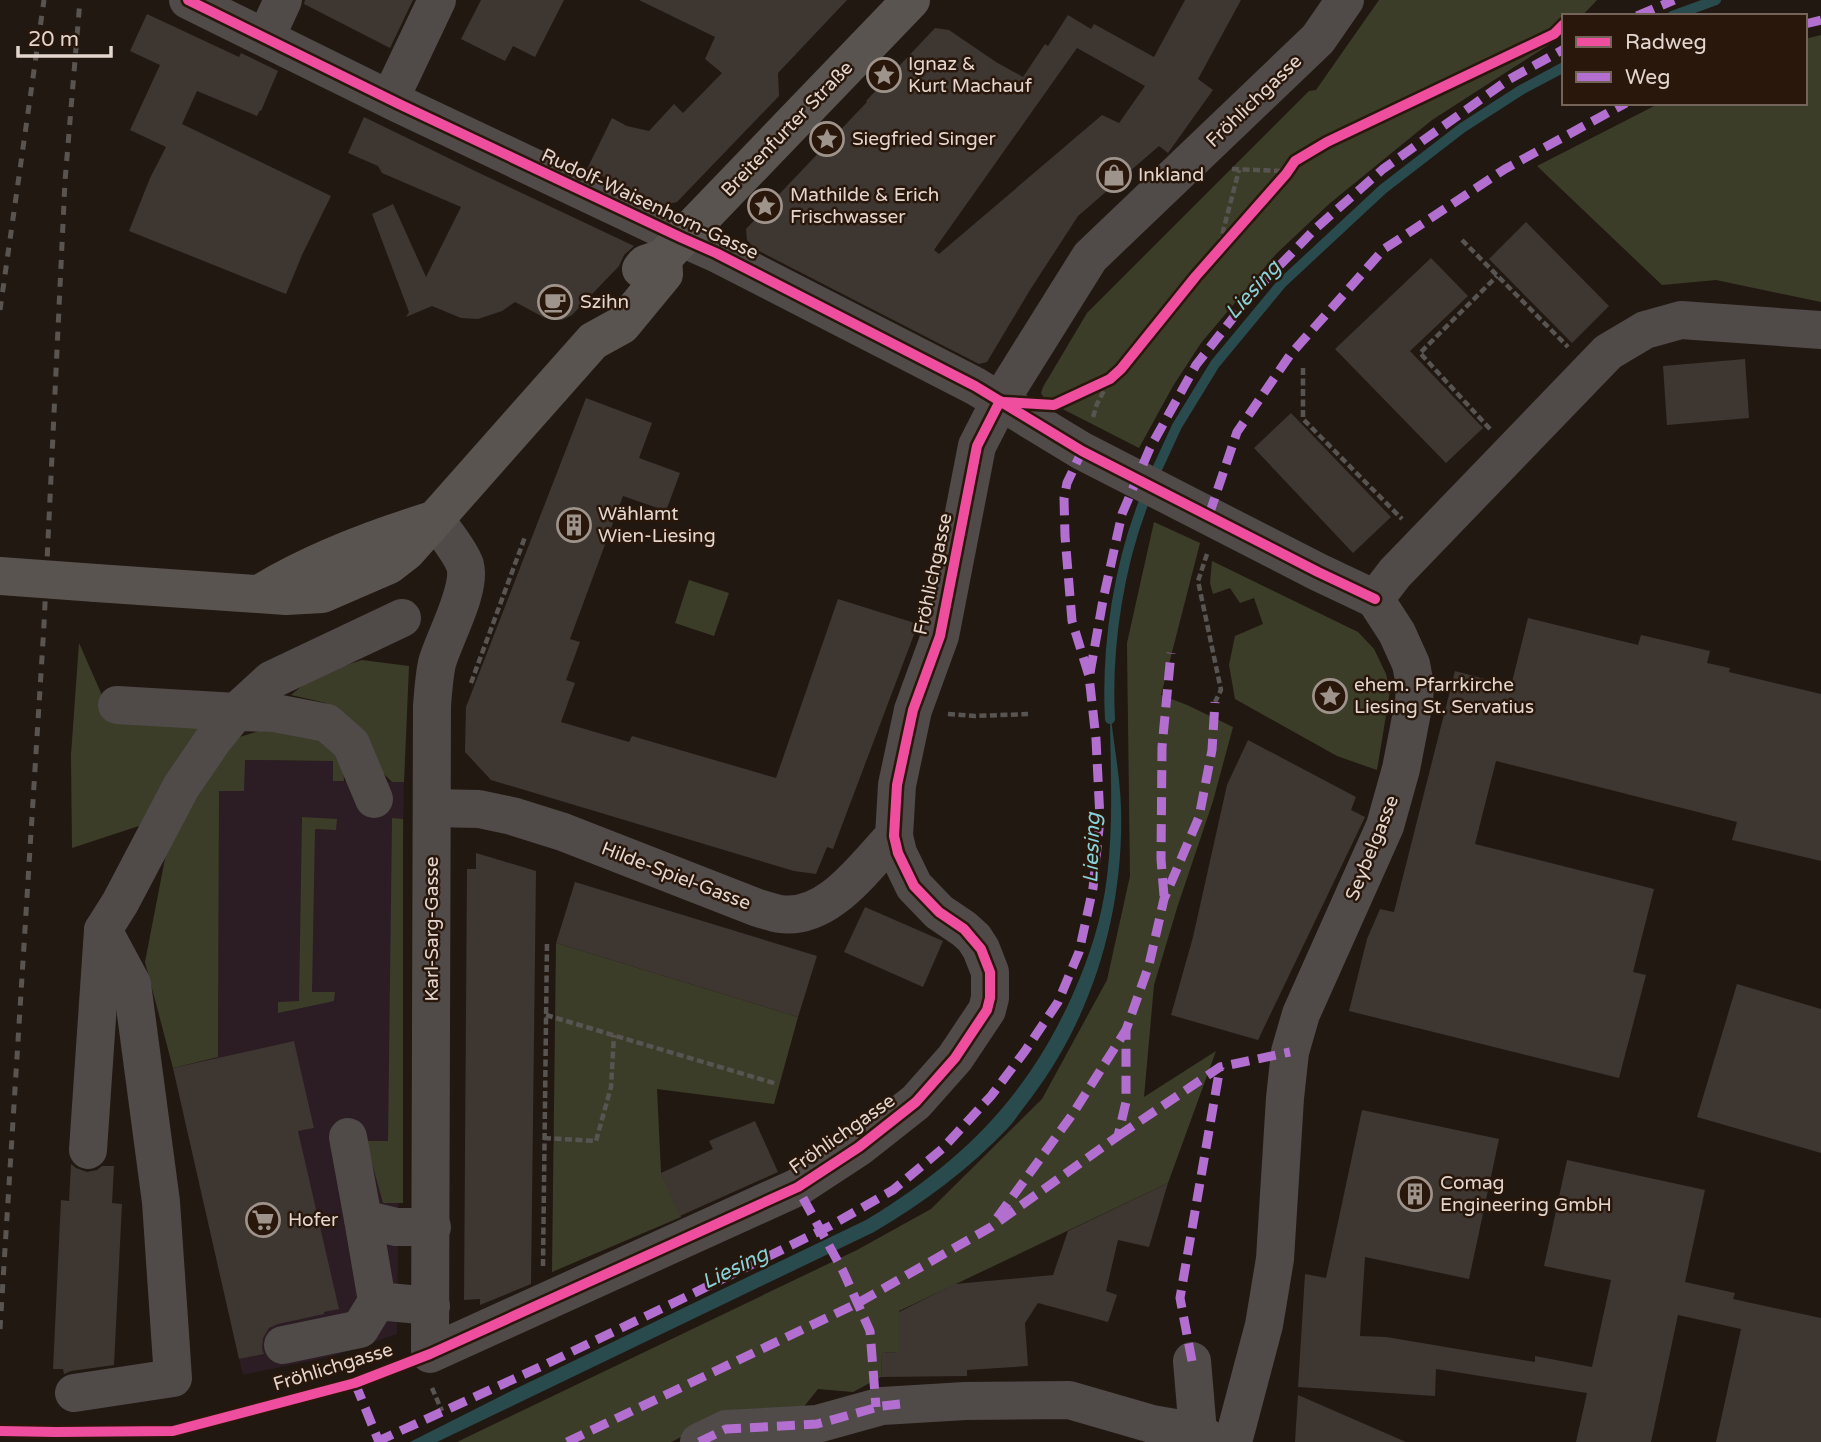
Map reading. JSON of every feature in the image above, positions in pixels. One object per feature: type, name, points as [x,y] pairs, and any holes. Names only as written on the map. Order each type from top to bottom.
[{"type":"main road","name":"Breitenfurter Straße","points":[[436,520],[593,341],[622,325],[664,274],[672,248],[911,0]]},
{"type":"main road","points":[[0,576],[261,593],[295,573],[392,533],[436,520]]},
{"type":"street","name":"Rudolf-Waisenhorn-Gasse","points":[[188,0],[390,99],[672,248],[716,253],[975,386],[1089,455],[1203,512]]},
{"type":"street","points":[[265,37],[283,0]]},
{"type":"street","points":[[390,99],[437,0]]},
{"type":"street","name":"Fröhlichgasse","points":[[422,1357],[798,1187],[859,1147],[916,1102],[955,1059],[987,1010],[990,972],[974,938],[939,912],[914,886],[901,862],[894,836],[897,785],[913,710],[940,636],[977,446],[1000,401],[1090,257],[1318,39],[1345,0]]},
{"type":"street","points":[[1203,512],[1375,599],[1424,542],[1608,352],[1645,330],[1681,320],[1821,330]]},
{"type":"street","name":"Karl-Sarg-Gasse","points":[[422,1357],[431,1307],[433,684],[437,663],[466,585],[464,564],[436,520]]},
{"type":"street","name":"Seybelgasse","points":[[1215,1439],[1264,1325],[1275,1259],[1290,1052],[1301,1014],[1385,826],[1402,769],[1415,702],[1411,664],[1397,633],[1375,599]]},
{"type":"street","points":[[88,1150],[103,930],[181,788],[213,740],[236,712],[271,680],[402,618]]},
{"type":"street","points":[[117,705],[236,712]]},
{"type":"street","name":"Hilde-Spiel-Gasse","points":[[236,712],[275,713],[327,723],[351,744],[365,799],[432,803],[512,816],[563,832],[745,903],[781,914],[799,914],[818,909],[835,898],[894,836]]},
{"type":"street","points":[[74,1393],[173,1378],[161,1202],[132,984],[103,930]]},
{"type":"street","points":[[283,1345],[360,1329],[377,1301],[348,1137]]},
{"type":"street","points":[[363,1219],[396,1227],[432,1227]]},
{"type":"street","points":[[377,1301],[431,1307]]},
{"type":"street","points":[[699,1442],[726,1429],[817,1424],[882,1406],[1069,1399],[1150,1433],[1215,1439],[1192,1361]]},
{"type":"path","points":[[1277,184],[1290,168]]},
{"type":"path","points":[[1221,247],[1239,170]]},
{"type":"path","points":[[1221,247],[1234,233]]},
{"type":"path","points":[[1462,240],[1591,370]]},
{"type":"path","points":[[1480,418],[1420,353],[1497,276]]},
{"type":"path","points":[[1303,368],[1303,419],[1424,542]]},
{"type":"path","points":[[1087,390],[1110,379],[1121,369]]},
{"type":"path","points":[[1203,512],[1211,542],[1198,581],[1221,690],[1215,702]]},
{"type":"path","points":[[467,694],[525,537]]},
{"type":"path","points":[[913,710],[975,716],[1028,714]]},
{"type":"path","points":[[543,1250],[547,941]]},
{"type":"path","points":[[546,1015],[776,1084]]},
{"type":"path","points":[[544,1138],[596,1141],[611,1087],[614,1035]]},
{"type":"path","points":[[438,1403],[442,1411]]},
{"type":"shaded area","points":[[245,760],[333,761],[334,781],[404,782],[397,1334],[333,1356],[243,1375],[173,1068],[218,1057],[219,791]]},
{"type":"green space","points":[[1379,0],[1597,0],[1584,14],[1562,14],[1562,36],[1432,120],[1329,204],[1276,254],[1201,343],[1173,386],[1139,448],[1045,400],[1041,393],[1043,387],[1087,313],[1309,91],[1316,90]]},
{"type":"green space","points":[[1821,35],[1821,302],[1716,280],[1662,285],[1537,166],[1656,105],[1807,105],[1807,38]]},
{"type":"green space","points":[[1154,522],[1200,543],[1161,695],[1233,727],[1213,801],[1154,985],[1144,1097],[1216,1051],[1168,1183],[899,1311],[899,1353],[882,1352],[881,1377],[853,1392],[818,1389],[802,1409],[723,1416],[671,1442],[457,1442],[857,1250],[931,1209],[1042,1099],[1107,980],[1130,876],[1127,643]]},
{"type":"green space","points":[[1212,561],[1358,632],[1374,649],[1386,674],[1390,691],[1377,770],[1337,756],[1235,699],[1229,665],[1235,636],[1263,624],[1254,598],[1240,603],[1230,588],[1213,594],[1210,583]]},
{"type":"green space","points":[[689,580],[729,593],[714,636],[675,623]]},
{"type":"green space","points":[[79,643],[101,693],[105,713],[209,723],[151,822],[72,848],[71,755]]},
{"type":"green space","points":[[362,660],[409,666],[404,782],[392,782],[382,772],[359,727],[326,703],[291,695],[315,675]]},
{"type":"green space","points":[[259,731],[322,734],[343,759],[344,781],[333,781],[333,761],[245,760],[244,791],[219,791],[218,1057],[173,1068],[145,962],[169,838],[236,738]]},
{"type":"green space","points":[[302,817],[337,819],[336,830],[315,829],[312,992],[335,992],[334,1001],[278,1013],[278,1002],[299,1001]]},
{"type":"green space","points":[[392,818],[403,819],[403,1203],[383,1203],[366,1141],[388,1141]]},
{"type":"green space","points":[[556,943],[798,1017],[774,1104],[657,1089],[661,1172],[681,1217],[552,1272]]},
{"type":"water","points":[[1110,708],[1121,808],[1121,847],[1110,924],[1088,998],[1072,1033],[1053,1066],[1008,1128],[944,1185],[874,1232],[437,1442],[410,1442],[866,1220],[932,1175],[988,1124],[1035,1065],[1073,994],[1090,951],[1105,892],[1109,856]]},
{"type":"building","points":[[305,0],[413,0],[390,48],[304,4]]},
{"type":"building","points":[[481,0],[564,0],[535,57],[513,46],[505,61],[461,39]]},
{"type":"building","points":[[639,0],[847,0],[778,73],[779,96],[677,202],[663,205],[587,169],[612,118],[627,126],[649,131],[674,104],[683,113],[722,73],[705,59],[715,37]]},
{"type":"building","points":[[1185,0],[1241,0],[1198,79],[1213,90],[1168,153],[1159,146],[1078,216],[987,362],[979,364],[755,249],[747,240],[746,229],[935,28],[949,30],[1023,77],[1068,15],[1091,29],[1094,24],[1154,57]],"holes":[[[1077,48],[1145,86],[1119,123],[1102,115],[939,254],[934,250]]]},
{"type":"building","points":[[147,14],[239,57],[241,53],[278,71],[257,116],[197,91],[182,124],[331,196],[286,294],[129,231],[150,178],[166,147],[130,130],[160,65],[130,51]]},
{"type":"building","points":[[364,117],[634,246],[624,255],[619,266],[572,315],[562,320],[545,318],[515,302],[502,311],[478,319],[461,318],[432,306],[406,317],[409,312],[372,214],[393,204],[426,277],[461,207],[382,173],[378,166],[348,153]]},
{"type":"building","points":[[1526,222],[1609,306],[1572,343],[1489,259]]},
{"type":"building","points":[[1431,258],[1468,296],[1410,351],[1483,428],[1446,463],[1335,349]]},
{"type":"building","points":[[1745,359],[1749,418],[1667,425],[1663,366]]},
{"type":"building","points":[[586,398],[652,423],[639,458],[680,473],[666,511],[623,496],[570,639],[580,642],[566,680],[575,683],[561,722],[629,742],[632,736],[776,778],[838,599],[918,624],[833,849],[827,847],[816,874],[794,871],[491,780],[465,752],[466,707]]},
{"type":"building","points":[[1291,413],[1391,517],[1353,553],[1254,448]]},
{"type":"building","points":[[1528,618],[1638,645],[1641,635],[1710,651],[1707,663],[1730,668],[1729,672],[1821,694],[1821,861],[1732,840],[1737,822],[1496,761],[1475,844],[1654,889],[1633,972],[1646,975],[1619,1078],[1349,1011],[1367,939],[1380,909],[1394,912],[1455,671],[1511,686]]},
{"type":"building","points":[[1248,740],[1356,797],[1351,810],[1365,817],[1258,1040],[1171,1015],[1193,937],[1227,785]]},
{"type":"building","points":[[476,853],[536,871],[531,1284],[480,1305],[480,1299],[464,1300],[467,869],[476,869]]},
{"type":"building","points":[[575,882],[817,956],[798,1017],[556,943]]},
{"type":"building","points":[[865,907],[943,941],[923,987],[844,952]]},
{"type":"building","points":[[1737,984],[1821,1009],[1821,1153],[1697,1117]]},
{"type":"building","name":"Hofer","points":[[294,1041],[314,1128],[298,1131],[339,1309],[269,1328],[263,1338],[264,1354],[239,1359],[173,1068]]},
{"type":"building","points":[[1362,1110],[1499,1139],[1469,1279],[1365,1257],[1360,1336],[1386,1337],[1535,1362],[1535,1356],[1592,1367],[1611,1280],[1544,1266],[1567,1160],[1705,1190],[1685,1282],[1735,1293],[1733,1299],[1821,1318],[1821,1442],[1716,1442],[1741,1329],[1678,1315],[1651,1442],[1576,1442],[1587,1393],[1436,1369],[1435,1396],[1298,1387],[1305,1274],[1326,1278]]},
{"type":"building","points":[[755,1121],[778,1172],[680,1216],[661,1173],[713,1149],[709,1141]]},
{"type":"building","points":[[71,1164],[87,1172],[102,1166],[114,1166],[112,1203],[122,1204],[114,1365],[64,1374],[63,1369],[53,1369],[61,1200],[69,1201]]},
{"type":"building","points":[[1168,1183],[1149,1247],[1118,1240],[1106,1291],[1117,1295],[1108,1322],[1038,1303],[1025,1323],[1028,1366],[967,1370],[967,1376],[881,1377],[882,1352],[899,1353],[899,1312],[955,1284],[1053,1275],[1068,1231]]},
{"type":"building","points":[[1298,1395],[1406,1442],[1295,1442]]},
{"type":"waterway","name":"Liesing","points":[[1678,14],[1716,0]]},
{"type":"waterway","name":"Liesing","points":[[1152,480],[1177,426],[1215,364],[1282,283],[1383,189],[1462,128],[1521,90],[1562,68]]},
{"type":"waterway","name":"Liesing","points":[[1110,719],[1110,663],[1116,605],[1129,548],[1147,494]]},
{"type":"railway","points":[[0,310],[44,0]]},
{"type":"railway","points":[[0,1329],[44,625],[65,181],[80,0]]},
{"type":"marked path","points":[[1642,14],[1674,0]]},
{"type":"marked path","points":[[1807,24],[1821,20]]},
{"type":"marked path","points":[[1090,673],[1122,514],[1150,448],[1196,365],[1251,295],[1315,229],[1383,169],[1508,80],[1562,50]]},
{"type":"marked path","points":[[1209,515],[1237,432],[1290,355],[1384,249],[1505,169],[1622,105]]},
{"type":"marked path","points":[[376,1442],[690,1295],[830,1226],[893,1190],[942,1149],[991,1096],[1025,1051],[1058,1002],[1079,952],[1093,888],[1100,819],[1096,739],[1089,676],[1072,621],[1065,536],[1064,498],[1067,483],[1082,451]]},
{"type":"marked path","points":[[1164,896],[1161,859],[1162,747],[1171,653]]},
{"type":"marked path","points":[[567,1442],[858,1303],[991,1227],[1118,1136],[1126,1102],[1126,1030],[1149,965],[1164,899],[1199,817],[1212,750],[1215,702]]},
{"type":"marked path","points":[[997,1218],[1072,1115],[1126,1030]]},
{"type":"marked path","points":[[1118,1136],[1220,1067],[1290,1052]]},
{"type":"marked path","points":[[1192,1361],[1180,1298],[1220,1067]]},
{"type":"marked path","points":[[803,1198],[843,1271],[870,1331],[876,1407]]},
{"type":"marked path","points":[[355,1383],[379,1442]]},
{"type":"marked path","points":[[699,1442],[726,1429],[817,1424],[882,1406],[900,1404]]},
{"type":"cycle path","points":[[188,0],[399,104],[716,253],[975,386],[1082,451],[1375,599]]},
{"type":"cycle path","points":[[1003,402],[1054,405],[1110,379],[1295,161],[1327,142],[1554,34],[1562,26]]},
{"type":"cycle path","points":[[0,1431],[173,1431],[355,1383],[430,1354],[798,1187],[859,1147],[916,1102],[955,1058],[987,1010],[990,998],[990,972],[981,949],[964,929],[939,912],[914,886],[898,853],[894,836],[897,785],[913,710],[940,636],[977,446],[1000,401]]},
{"type":"place","name":"Ignaz & Kurt Machauf","points":[[884,75]]},
{"type":"place","name":"Siegfried Singer","points":[[827,139]]},
{"type":"place","name":"Inkland","points":[[1114,175]]},
{"type":"place","name":"Mathilde & Erich Frischwasser","points":[[765,206]]},
{"type":"place","name":"Szihn","points":[[555,302]]},
{"type":"place","name":"Wählamt Wien-Liesing","points":[[574,525]]},
{"type":"place","name":"ehem. Pfarrkirche Liesing St. Servatius","points":[[1330,696]]},
{"type":"place","name":"Comag Engineering GmbH","points":[[1415,1194]]},
{"type":"place","name":"Hofer","points":[[263,1220]]}]
